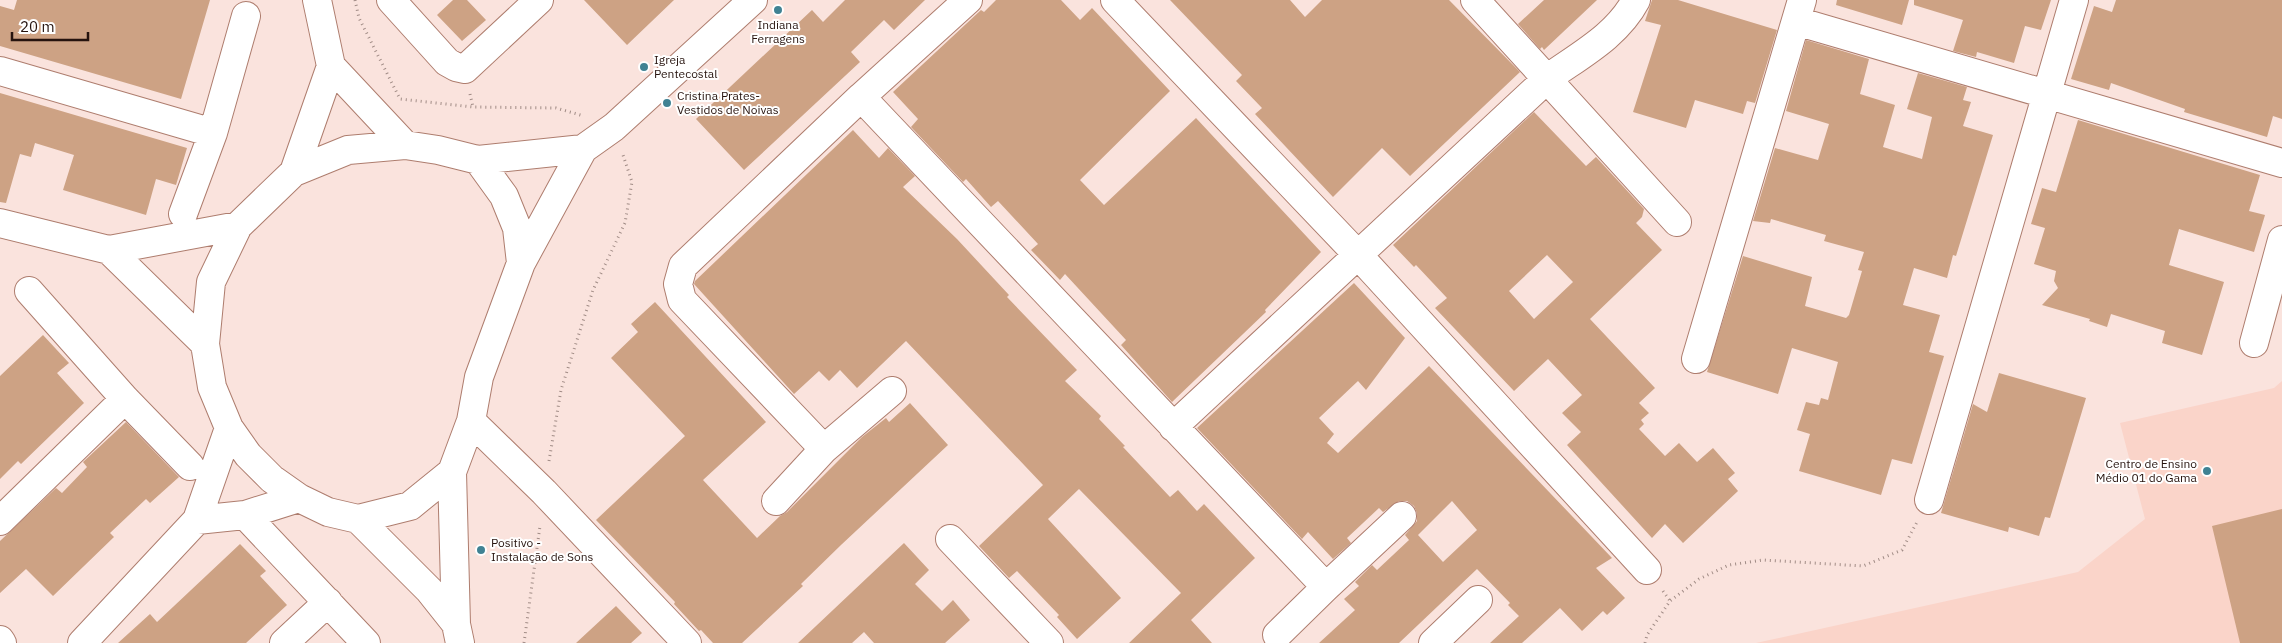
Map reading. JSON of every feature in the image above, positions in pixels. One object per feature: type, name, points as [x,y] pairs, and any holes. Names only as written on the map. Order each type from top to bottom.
[{"type":"street","points":[[317,0],[332,66],[405,145]]},
{"type":"street","points":[[391,0],[447,62],[464,69],[539,0]]},
{"type":"street","points":[[458,634],[452,472],[471,422],[479,377],[520,263],[583,149],[614,127],[753,0]]},
{"type":"street","points":[[824,449],[682,300],[678,284],[682,266],[861,97],[968,0]]},
{"type":"street","points":[[1115,0],[1359,256],[1647,570]]},
{"type":"street","points":[[1475,0],[1677,222]]},
{"type":"street","points":[[1173,427],[1359,256],[1548,78],[1605,38],[1628,15],[1636,0]]},
{"type":"street","points":[[1929,500],[2074,0]]},
{"type":"street","points":[[1696,359],[1799,11],[2047,94],[2282,163]]},
{"type":"street","points":[[183,214],[213,133],[246,16]]},
{"type":"street","points":[[294,172],[332,66]]},
{"type":"street","points":[[0,71],[213,133]]},
{"type":"street","points":[[861,97],[1326,587]]},
{"type":"street","points":[[452,472],[410,506],[358,519],[328,512],[299,498],[272,479],[248,455],[229,428],[212,387],[204,344],[211,282],[238,226],[294,172],[348,150],[405,145],[438,150],[478,160],[583,149]]},
{"type":"street","points":[[478,160],[504,196],[517,228],[520,263]]},
{"type":"street","points":[[0,223],[109,250],[238,226]]},
{"type":"street","points":[[2254,343],[2282,240]]},
{"type":"street","points":[[109,250],[204,344]]},
{"type":"street","points":[[29,291],[125,399],[190,466]]},
{"type":"street","points":[[776,501],[824,449],[892,391]]},
{"type":"street","points":[[0,521],[125,399]]},
{"type":"street","points":[[471,422],[544,492],[687,643]]},
{"type":"street","points":[[82,643],[197,520],[229,428]]},
{"type":"street","points":[[197,520],[245,515],[299,498]]},
{"type":"street","points":[[245,515],[366,643]]},
{"type":"street","points":[[1277,635],[1402,516]]},
{"type":"street","points":[[358,519],[404,564],[458,634]]},
{"type":"street","points":[[950,539],[1049,643]]},
{"type":"street","points":[[1433,643],[1478,600]]},
{"type":"street","points":[[284,643],[328,602]]},
{"type":"path","points":[[524,643],[533,592],[544,492],[561,390],[593,290],[625,222],[632,182],[614,127]]},
{"type":"path","points":[[1645,643],[1647,635],[1670,601],[1699,579],[1729,565],[1763,560],[1863,566],[1902,550],[1929,500]]},
{"type":"shaded area","name":"Centro de Ensino Médio 01 do Gama","points":[[2282,381],[2282,643],[1756,643],[2078,572],[2145,519],[2120,423],[2274,388]]},
{"type":"building","points":[[17,0],[210,0],[181,99],[0,46],[0,6],[14,10]]},
{"type":"building","points":[[453,0],[467,0],[486,20],[462,41],[437,15]]},
{"type":"building","points":[[584,0],[674,0],[627,45]]},
{"type":"building","points":[[845,0],[925,0],[894,30],[884,20],[851,52],[860,62],[744,170],[696,119],[812,10],[823,22]]},
{"type":"building","points":[[996,0],[1061,0],[1080,20],[1092,8],[1170,91],[1080,180],[1104,205],[1196,118],[1321,252],[1265,310],[1266,312],[1172,402],[1121,345],[1126,340],[1065,274],[1060,280],[1031,250],[1038,244],[998,201],[991,207],[966,179],[963,182],[911,127],[918,119],[893,92],[981,10],[984,12]]},
{"type":"building","points":[[1170,0],[1290,0],[1305,17],[1322,0],[1449,0],[1520,72],[1410,176],[1382,148],[1333,197],[1255,114],[1262,108],[1236,81],[1242,75]]},
{"type":"building","points":[[1544,0],[1597,0],[1544,50],[1542,47],[1540,49],[1518,24]]},
{"type":"building","points":[[1652,0],[1678,0],[1777,30],[1755,103],[1747,101],[1743,114],[1695,100],[1686,128],[1633,112],[1661,25],[1645,21]]},
{"type":"building","points":[[1837,0],[1909,0],[1902,25],[1836,5]]},
{"type":"building","points":[[1914,0],[2051,0],[2041,30],[2025,26],[2014,63],[1977,52],[1976,57],[1953,51],[1963,20],[1914,5]]},
{"type":"building","points":[[2116,0],[2282,0],[2282,119],[2273,116],[2267,137],[2184,112],[2185,109],[2111,83],[2109,90],[2071,79],[2094,6],[2112,12]]},
{"type":"building","points":[[1806,40],[1869,59],[1860,94],[1895,105],[1883,147],[1922,159],[1932,117],[1907,109],[1918,73],[1967,87],[1963,100],[1971,102],[1963,126],[1993,135],[1956,256],[1953,255],[1947,278],[1914,268],[1903,305],[1940,315],[1929,352],[1944,356],[1912,464],[1892,459],[1881,495],[1799,471],[1810,434],[1797,430],[1806,402],[1819,405],[1821,398],[1828,400],[1838,362],[1792,348],[1778,394],[1707,372],[1743,256],[1812,277],[1805,306],[1846,318],[1849,315],[1862,271],[1858,270],[1864,252],[1824,241],[1826,235],[1771,219],[1770,223],[1753,221],[1775,148],[1818,160],[1829,124],[1786,111]]},
{"type":"building","points":[[0,93],[187,148],[176,185],[156,179],[146,215],[63,190],[74,155],[35,143],[31,157],[20,154],[6,203],[0,202]]},
{"type":"building","points":[[1534,112],[1586,166],[1596,157],[1644,209],[1642,217],[1636,223],[1662,250],[1590,319],[1655,388],[1639,403],[1649,413],[1641,420],[1644,424],[1639,429],[1665,456],[1679,443],[1697,462],[1713,448],[1735,473],[1728,479],[1738,491],[1683,543],[1665,524],[1652,538],[1567,445],[1581,432],[1562,413],[1582,395],[1548,359],[1514,391],[1435,308],[1447,298],[1416,265],[1414,267],[1393,245]],"holes":[[[1547,255],[1573,282],[1534,319],[1509,291]]]},
{"type":"building","points":[[2078,120],[2260,175],[2249,211],[2265,215],[2254,252],[2179,229],[2169,265],[2224,282],[2202,355],[2162,343],[2165,331],[2111,314],[2107,327],[2089,321],[2090,319],[2042,305],[2058,288],[2054,281],[2056,271],[2034,264],[2045,228],[2031,224],[2042,188],[2056,192]]},
{"type":"building","points":[[853,130],[879,158],[888,148],[915,176],[903,187],[957,239],[1009,295],[1007,297],[1077,370],[1065,381],[1101,416],[1099,419],[1125,446],[1123,447],[1170,497],[1178,490],[1197,511],[1204,504],[1255,558],[1191,620],[1212,643],[1129,643],[1181,593],[1079,489],[1048,519],[1121,598],[1077,639],[1057,617],[1059,615],[1017,571],[1009,578],[979,546],[1043,485],[906,341],[857,388],[840,370],[829,381],[819,371],[794,394],[694,284]]},
{"type":"building","points":[[1354,283],[1405,338],[1366,390],[1358,381],[1319,418],[1334,434],[1327,443],[1338,453],[1429,366],[1612,558],[1596,568],[1625,598],[1607,615],[1603,611],[1582,631],[1560,608],[1522,643],[1490,643],[1519,616],[1508,605],[1510,603],[1477,569],[1399,643],[1319,643],[1355,610],[1344,599],[1359,586],[1355,582],[1372,565],[1377,570],[1409,540],[1405,535],[1417,521],[1417,513],[1414,506],[1407,501],[1399,501],[1383,512],[1379,508],[1347,538],[1351,543],[1333,559],[1308,532],[1302,539],[1197,428]],"holes":[[[1452,501],[1477,530],[1443,562],[1418,535]]]},
{"type":"building","points":[[655,302],[766,422],[703,480],[757,538],[780,516],[787,512],[862,437],[886,418],[889,422],[910,403],[948,445],[841,545],[801,584],[803,586],[742,643],[713,643],[701,630],[699,631],[674,604],[675,602],[596,520],[685,436],[611,358],[638,332],[631,324]]},
{"type":"building","points":[[43,335],[69,363],[57,373],[84,403],[21,464],[18,461],[0,479],[0,376]]},
{"type":"building","points":[[1999,373],[2086,398],[2050,518],[2045,517],[2039,536],[2009,527],[2008,532],[1941,513],[1973,404],[1987,412]]},
{"type":"building","points":[[126,422],[179,477],[150,503],[146,499],[110,533],[114,537],[53,596],[26,569],[0,593],[0,541],[56,488],[62,493],[87,467],[83,462]]},
{"type":"building","points":[[2282,509],[2282,643],[2240,643],[2212,526]]},
{"type":"building","points":[[904,543],[929,570],[915,584],[942,611],[953,600],[970,620],[945,643],[874,643],[864,632],[852,643],[798,643]]},
{"type":"building","points":[[240,544],[266,571],[260,576],[287,605],[246,643],[118,643],[150,614],[157,622]]},
{"type":"building","points":[[616,606],[642,633],[631,643],[576,643]]},
{"type":"place","name":"Indiana Ferragens","points":[[778,10]]},
{"type":"place","name":"Igreja Pentecostal","points":[[644,67]]},
{"type":"place","name":"Cristina Prates- Vestidos de Noivas","points":[[667,103]]},
{"type":"place","name":"Centro de Ensino Médio 01 do Gama","points":[[2207,471]]},
{"type":"place","name":"Positivo - Instalação de Sons","points":[[481,550]]}]
